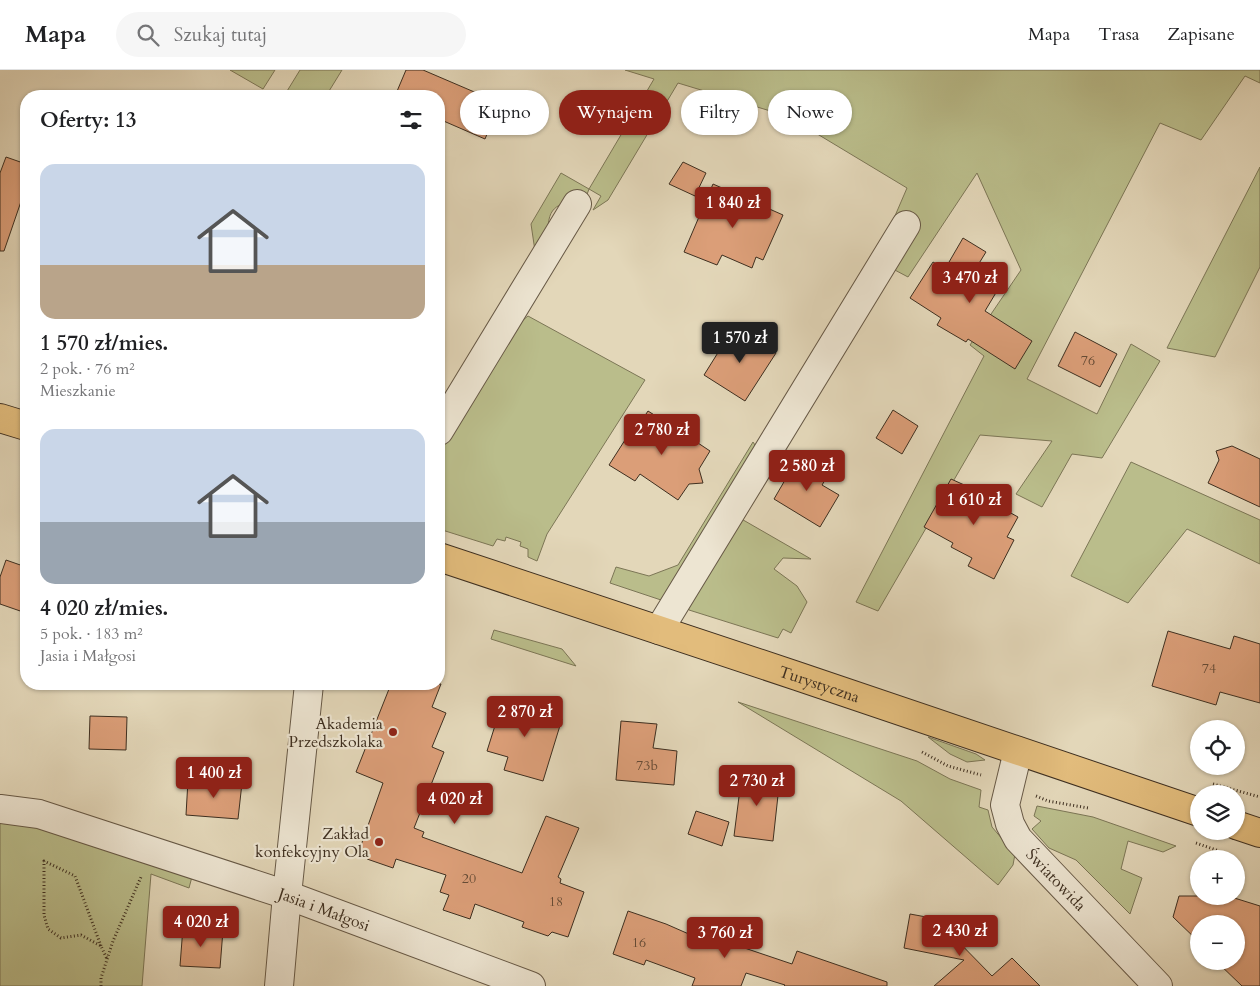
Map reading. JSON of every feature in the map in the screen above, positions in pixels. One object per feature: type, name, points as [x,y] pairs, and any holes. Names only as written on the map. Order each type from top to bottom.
[{"type":"main road","points":[[0,418],[20,424]]},
{"type":"main road","name":"Turystyczna","points":[[445,559],[1190,809]]},
{"type":"main road","points":[[1245,828],[1260,833]]},
{"type":"street","points":[[445,421],[577,204]]},
{"type":"street","points":[[659,630],[906,225]]},
{"type":"street","points":[[279,986],[308,690]]},
{"type":"street","name":"Światowida","points":[[1018,751],[1004,805],[1010,824],[1018,839],[1158,986]]},
{"type":"street","name":"Jasia i Małgosi","points":[[0,809],[39,814],[287,895],[531,986]]},
{"type":"path","points":[[101,986],[101,978],[113,941],[153,851]]},
{"type":"path","points":[[101,946],[81,936],[61,938],[48,930],[44,915],[44,861],[75,876],[107,959]]},
{"type":"green space","points":[[230,70],[275,70],[263,89]]},
{"type":"green space","points":[[300,70],[342,70],[330,90],[288,90]]},
{"type":"green space","points":[[625,70],[1260,70],[1260,83],[1245,76],[1201,140],[1160,123],[1027,379],[1097,414],[1131,344],[1160,361],[1102,458],[1072,454],[1042,507],[1016,494],[1052,441],[980,435],[878,611],[856,602],[984,356],[970,345],[1021,270],[977,173],[908,277],[876,260],[907,188],[819,135],[852,135],[852,90],[768,90],[768,110],[758,107],[758,90],[701,90],[678,83],[671,95],[671,90],[648,90],[654,79]]},
{"type":"green space","points":[[621,135],[647,135],[608,200],[593,210],[601,196],[589,189]]},
{"type":"green space","points":[[1260,167],[1260,267],[1215,357],[1167,348]]},
{"type":"green space","points":[[561,173],[589,189],[586,197],[562,204],[552,211],[548,225],[548,235],[535,251],[531,224]]},
{"type":"green space","points":[[528,316],[645,380],[547,534],[537,561],[528,557],[528,549],[520,546],[521,542],[506,537],[505,541],[497,539],[493,546],[445,531],[445,441],[518,324]]},
{"type":"green space","points":[[753,442],[757,448],[667,602],[610,583],[616,567],[649,576],[678,565]]},
{"type":"green space","points":[[1131,462],[1260,520],[1260,564],[1187,529],[1128,603],[1071,576]]},
{"type":"green space","points":[[738,517],[811,559],[783,558],[774,569],[797,586],[807,602],[791,633],[783,629],[778,638],[689,610],[686,604]]},
{"type":"green space","points":[[494,630],[562,649],[576,666],[491,639]]},
{"type":"green space","points":[[738,702],[917,761],[950,779],[981,790],[979,807],[988,810],[992,827],[1015,854],[1013,865],[998,885],[901,801]]},
{"type":"green space","points":[[928,737],[976,754],[985,760],[967,762],[950,754]]},
{"type":"green space","points":[[1037,806],[1093,817],[1176,846],[1163,852],[1128,841],[1121,869],[1142,878],[1130,914],[1076,860],[1049,848],[1032,829],[1041,821],[1034,816]]},
{"type":"green space","points":[[0,817],[35,822],[193,873],[189,888],[151,874],[142,986],[0,986]]},
{"type":"building","points":[[406,70],[423,70],[470,90],[460,90],[460,128],[445,122],[445,90],[398,90]]},
{"type":"building","points":[[476,135],[487,135],[485,139]]},
{"type":"building","points":[[6,157],[20,162],[20,204],[4,251],[0,251],[0,173]]},
{"type":"building","points":[[683,162],[706,173],[695,196],[669,184]]},
{"type":"building","points":[[713,184],[783,215],[763,260],[756,257],[752,268],[722,255],[717,265],[684,252]]},
{"type":"building","points":[[963,238],[986,252],[978,265],[1003,281],[985,311],[1032,341],[1015,369],[968,339],[966,342],[937,325],[941,318],[910,298],[933,262],[945,269]]},
{"type":"building","points":[[734,327],[776,353],[745,401],[704,375]]},
{"type":"building","points":[[1075,332],[1117,354],[1100,387],[1058,366]]},
{"type":"building","points":[[893,410],[918,426],[902,454],[876,438]]},
{"type":"building","points":[[648,411],[676,429],[693,426],[692,439],[710,451],[699,469],[703,483],[689,484],[678,500],[640,474],[635,481],[609,465],[625,440],[628,441]]},
{"type":"building","points":[[1232,446],[1260,459],[1260,507],[1208,483],[1219,460],[1216,451]]},
{"type":"building","points":[[799,456],[829,474],[822,485],[839,495],[820,527],[774,499]]},
{"type":"building","points":[[951,479],[982,493],[984,488],[1005,499],[1000,507],[1018,517],[1007,537],[1014,540],[994,579],[968,566],[972,558],[951,547],[953,543],[924,527]]},
{"type":"building","points":[[6,560],[20,565],[20,611],[0,604],[0,577]]},
{"type":"building","points":[[1168,631],[1230,649],[1234,636],[1260,644],[1260,703],[1220,692],[1216,705],[1152,686]]},
{"type":"building","points":[[389,690],[439,690],[432,707],[446,713],[432,747],[444,752],[414,828],[424,832],[422,837],[522,873],[546,816],[579,828],[558,877],[561,879],[560,883],[584,892],[568,937],[552,932],[548,936],[522,927],[524,922],[475,904],[470,919],[443,910],[449,895],[440,892],[446,875],[396,859],[393,868],[367,859],[369,854],[359,851],[383,783],[356,772]]},
{"type":"building","points":[[504,697],[539,708],[538,711],[562,719],[543,781],[504,770],[508,757],[487,751]]},
{"type":"building","points":[[90,716],[127,717],[126,750],[89,749]]},
{"type":"building","points":[[621,721],[657,724],[653,748],[677,751],[674,785],[616,780]]},
{"type":"building","points":[[742,773],[780,777],[773,841],[734,836]]},
{"type":"building","points":[[188,780],[242,783],[238,819],[186,815]]},
{"type":"building","points":[[696,811],[729,822],[722,846],[688,834]]},
{"type":"building","points":[[1179,896],[1190,896],[1190,905],[1245,905],[1245,901],[1260,906],[1260,986],[1242,986],[1225,970],[1245,970],[1245,915],[1190,915],[1190,933],[1173,917]]},
{"type":"building","points":[[628,911],[666,924],[707,942],[709,936],[792,964],[797,951],[887,982],[887,986],[784,986],[746,973],[741,986],[692,986],[695,978],[646,960],[644,965],[613,954]]},
{"type":"building","points":[[910,914],[948,921],[946,929],[992,976],[1012,958],[1040,986],[934,986],[964,960],[904,948]]},
{"type":"building","points":[[183,927],[223,930],[220,968],[180,966]]},
{"type":"place","name":"Akademia Przedszkolaka","points":[[393,732]]},
{"type":"place","name":"Zakład konfekcyjny Ola","points":[[379,842]]}]
